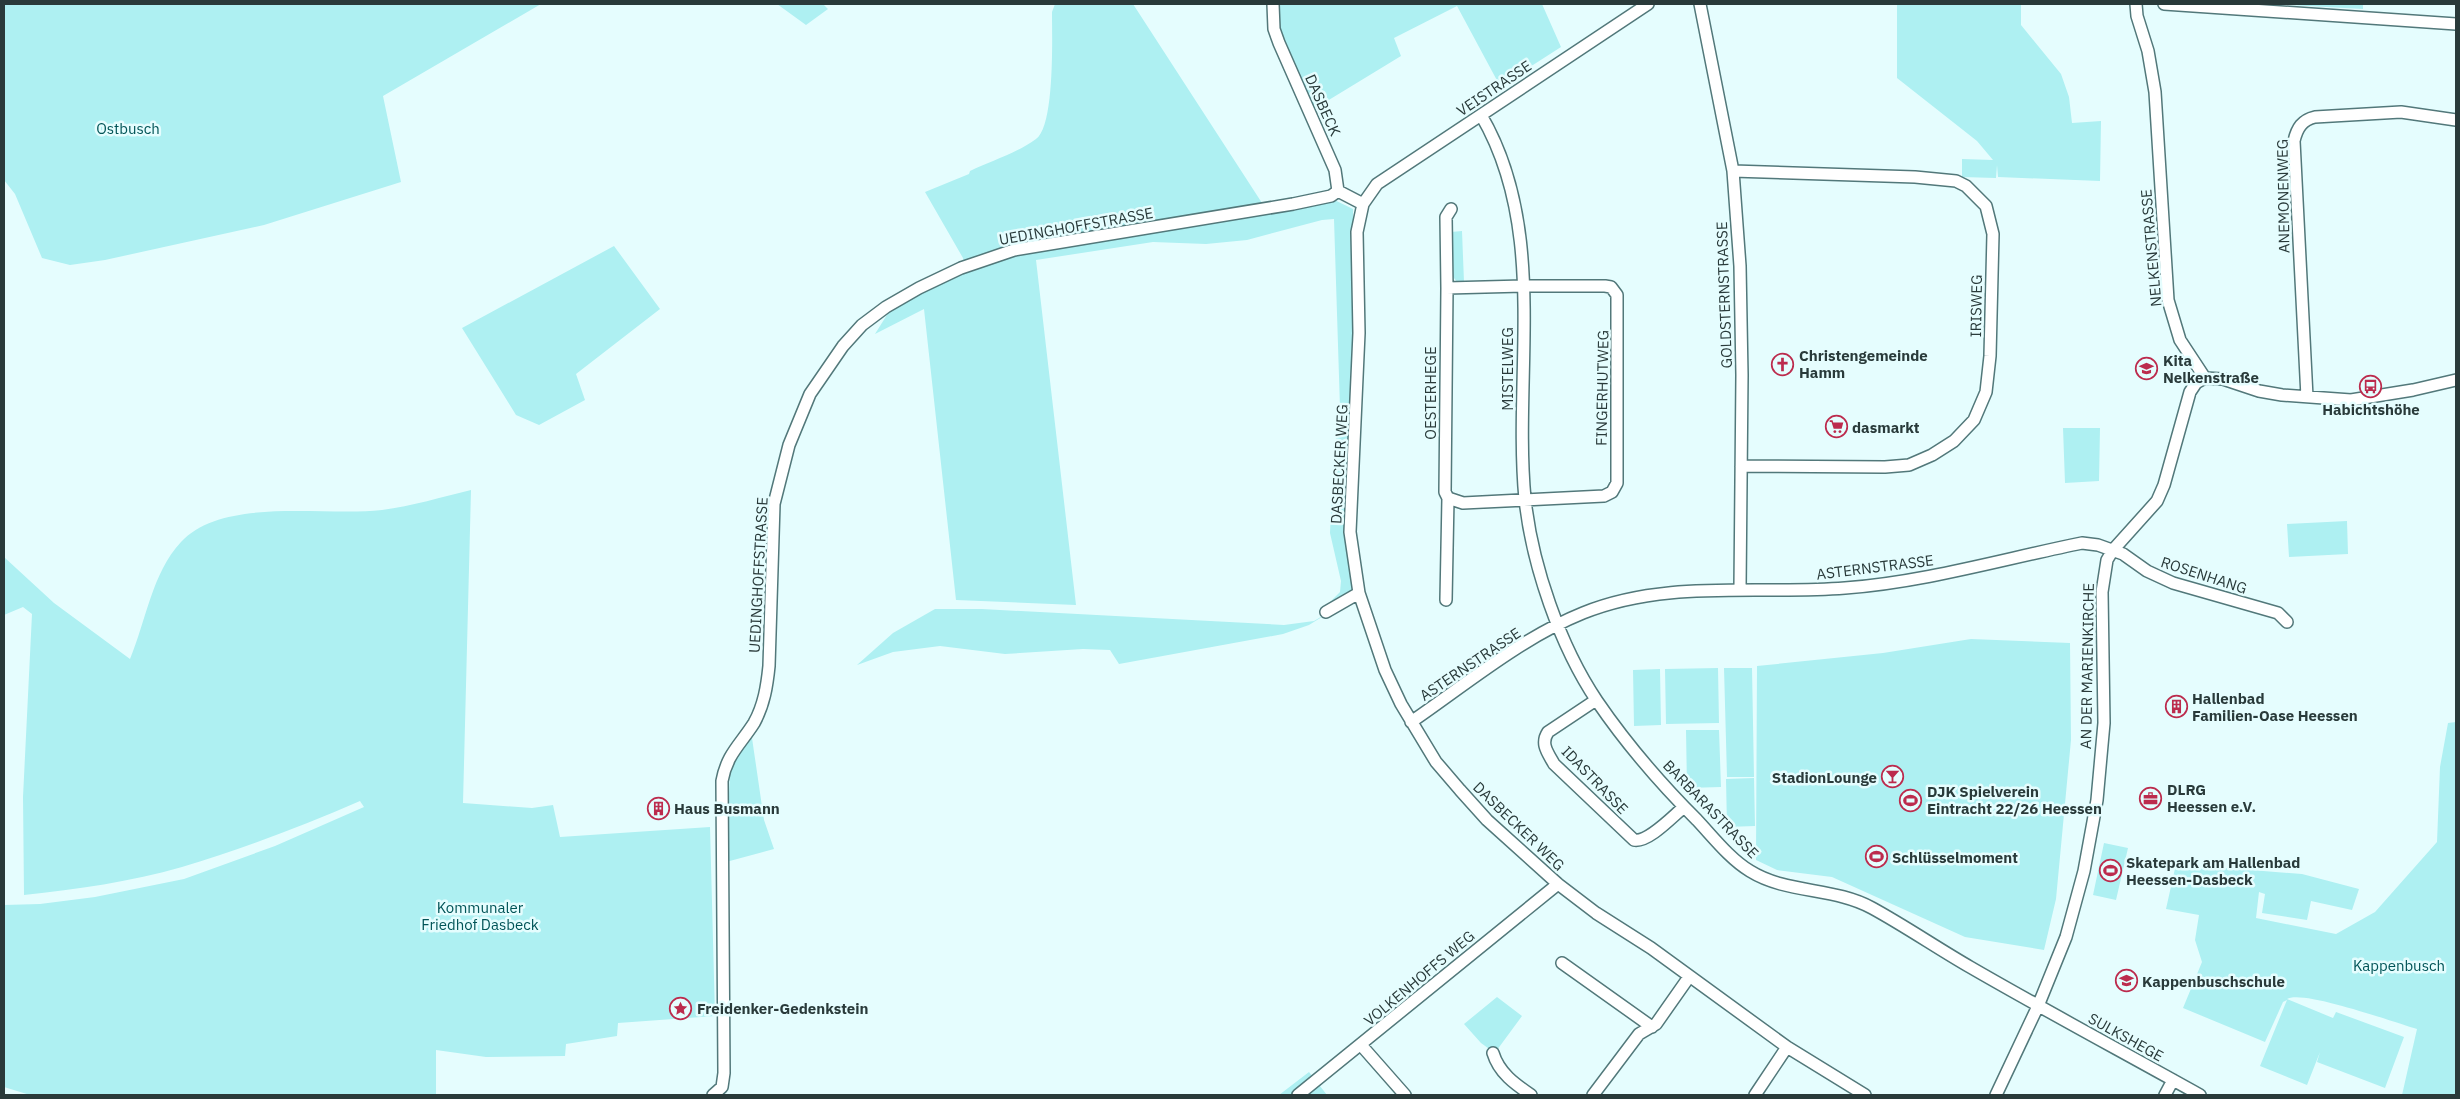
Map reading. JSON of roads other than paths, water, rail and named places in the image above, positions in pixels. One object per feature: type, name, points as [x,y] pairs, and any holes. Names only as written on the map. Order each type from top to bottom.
[{"type":"street","name":"DASBECK","points":[[1273,4],[1274,28],[1278,43],[1335,170],[1338,191]]},
{"type":"street","name":"VEISTRASSE","points":[[1363,204],[1377,184],[1648,4]]},
{"type":"street","name":"GOLDSTERNSTRASSE","points":[[1700,4],[1733,171],[1741,284],[1742,466],[1740,589]]},
{"type":"street","name":"NELKENSTRASSE","points":[[2136,4],[2137,16],[2148,51],[2155,92],[2168,300],[2180,340],[2205,378]]},
{"type":"street","points":[[2164,4],[2456,24]]},
{"type":"street","name":"ANEMONENWEG","points":[[2306,397],[2294,141],[2301,124],[2307,119],[2315,117],[2402,112],[2456,120]]},
{"type":"street","name":"MISTELWEG","points":[[1481,115],[1496,143],[1510,183],[1519,232],[1523,286],[1522,415],[1525,501],[1540,571],[1558,625]]},
{"type":"street","name":"IRISWEG","points":[[1733,171],[1915,177],[1956,181],[1966,186],[1986,206],[1993,234],[1990,348],[1986,392],[1974,420],[1954,442],[1932,456],[1910,465],[1886,467],[1742,466]]},
{"type":"street","points":[[1338,191],[1363,204]]},
{"type":"street","name":"UEDINGHOFFSTRASSE","points":[[721,1093],[724,1073],[721,899],[722,781],[728,759],[753,723],[766,691],[769,666],[774,504],[789,445],[810,394],[843,346],[862,325],[886,307],[919,288],[961,268],[1014,250],[1293,204],[1331,196],[1338,191]]},
{"type":"street","name":"DASBECKER WEG","points":[[1363,204],[1357,232],[1359,333],[1350,532],[1359,593],[1385,670],[1411,722],[1436,762],[1482,814],[1558,884],[1596,914],[1651,948],[1787,1047],[1865,1095]]},
{"type":"street","name":"OESTERHEGE","points":[[1446,600],[1448,498],[1445,492],[1446,217],[1451,209]]},
{"type":"street","points":[[1447,288],[1523,286]]},
{"type":"street","name":"FINGERHUTWEG","points":[[1523,286],[1611,287],[1617,295],[1618,305],[1617,483],[1610,493],[1604,496],[1525,501]]},
{"type":"street","points":[[2113,550],[2157,501],[2164,485],[2190,392],[2196,383],[2205,378],[2214,377],[2258,391],[2306,397],[2356,400],[2414,390],[2456,380]]},
{"type":"street","points":[[1448,498],[1463,503],[1525,501]]},
{"type":"street","name":"ASTERNSTRASSE","points":[[1411,722],[1511,652],[1558,625],[1583,613],[1638,596],[1740,589],[1846,588],[1932,576],[2082,543],[2113,550]]},
{"type":"street","name":"ROSENHANG","points":[[2113,550],[2160,578],[2228,600],[2278,613],[2287,622]]},
{"type":"street","name":"AN DER MARIENKIRCHE","points":[[1996,1095],[2038,1006],[2066,937],[2084,871],[2092,832],[2101,760],[2104,709],[2102,592],[2105,566],[2113,550]]},
{"type":"street","points":[[1326,612],[1359,593]]},
{"type":"street","name":"BARBARASTRASSE","points":[[1558,625],[1596,700],[1684,807],[1749,870],[1778,883],[1854,898],[2038,1006]]},
{"type":"street","name":"IDASTRASSE","points":[[1596,700],[1548,732],[1545,737],[1545,748],[1554,764],[1634,840],[1639,842],[1648,837],[1684,807]]},
{"type":"street","name":"VOLKENHOFFS WEG","points":[[1298,1095],[1362,1045],[1558,884]]},
{"type":"street","points":[[1562,964],[1652,1027]]},
{"type":"street","points":[[1593,1095],[1639,1034],[1656,1024],[1689,977]]},
{"type":"street","name":"SULKSHEGE","points":[[2038,1006],[2200,1095]]},
{"type":"street","points":[[1362,1045],[1405,1095]]},
{"type":"street","points":[[1755,1095],[1787,1047]]},
{"type":"street","points":[[1494,1053],[1498,1066],[1512,1082],[1530,1095]]},
{"type":"street","points":[[2165,1095],[2173,1080]]},
{"type":"place","name":"Christengemeinde Hamm","points":[[1783,364]]},
{"type":"place","name":"Kita Nelkenstraße","points":[[2147,369]]},
{"type":"place","name":"Habichtshöhe","points":[[2371,386]]},
{"type":"place","name":"dasmarkt","points":[[1836,427]]},
{"type":"place","name":"Hallenbad Familien-Oase Heessen","points":[[2176,707]]},
{"type":"place","name":"StadionLounge","points":[[1893,777]]},
{"type":"place","name":"DLRG Heessen e.V.","points":[[2151,798]]},
{"type":"place","name":"DJK Spielverein Eintracht 22/26 Heessen","points":[[1911,800]]},
{"type":"place","name":"Haus Busmann","points":[[658,808]]},
{"type":"place","name":"Schlüsselmoment","points":[[1876,857]]},
{"type":"place","name":"Skatepark am Hallenbad Heessen-Dasbeck","points":[[2110,871]]},
{"type":"place","name":"Kappenbuschschule","points":[[2126,981]]},
{"type":"place","name":"Freidenker-Gedenkstein","points":[[681,1008]]},
{"type":"park label","name":"Ostbusch","points":[[128,128]]},
{"type":"park label","name":"Kommunaler Friedhof Dasbeck","points":[[480,916]]},
{"type":"park label","name":"Kappenbusch","points":[[2399,965]]}]
